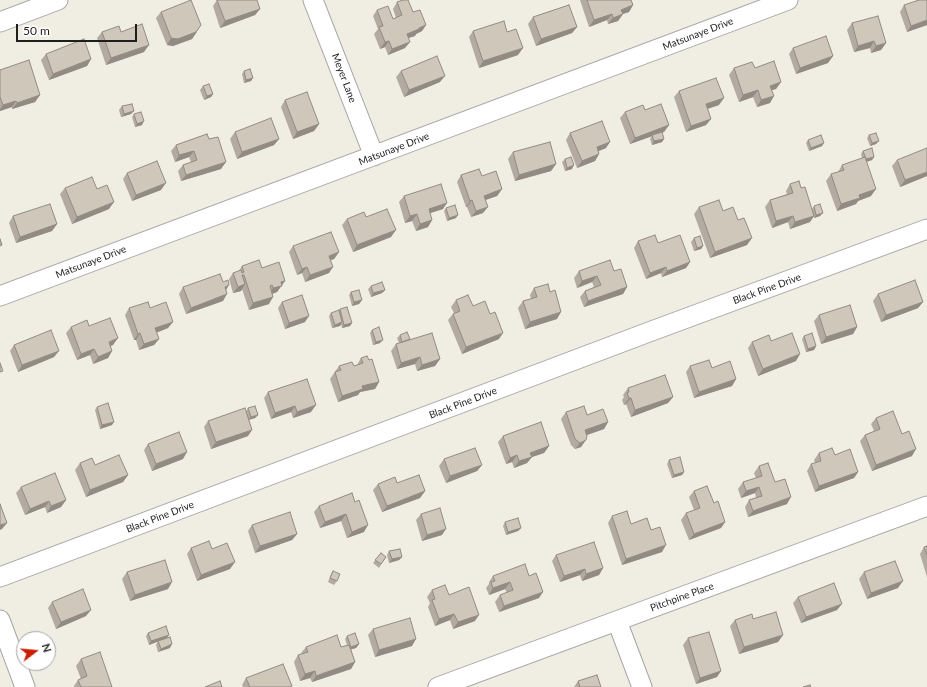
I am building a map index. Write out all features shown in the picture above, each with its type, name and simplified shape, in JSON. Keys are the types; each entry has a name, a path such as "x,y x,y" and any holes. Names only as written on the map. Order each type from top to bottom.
{"street":[{"path":"0,22 58,0"},
{"name":"Meyer Lane","path":"313,0 374,156"},
{"name":"Matsunaye Drive","path":"0,296 788,0"},
{"name":"Black Pine Drive","path":"0,577 927,229"},
{"name":"Pitchpine Place","path":"438,687 927,506"},
{"path":"0,620 25,687"},
{"path":"618,621 642,687"}],"building":[{"path":"191,0 201,25 196,32 178,39 171,38 161,12"},
{"path":"217,0 257,0 260,9 225,21"},
{"path":"408,0 413,12 420,10 426,25 407,34 410,42 392,49 389,41 385,42 379,27 383,26 377,10 388,6 393,19 402,15 397,2"},
{"path":"587,0 631,0 633,5 621,10 623,14 613,18 612,14 594,20"},
{"path":"919,0 927,0 927,20 911,26 904,5"},
{"path":"569,5 577,27 541,39 533,17"},
{"path":"878,16 886,43 876,46 874,41 858,46 852,23"},
{"path":"504,21 507,32 516,29 523,48 483,61 473,31"},
{"path":"142,24 149,45 111,58 102,32 119,26 121,32"},
{"path":"826,36 833,56 800,68 793,48"},
{"path":"84,39 91,59 53,74 46,54"},
{"path":"437,56 445,76 409,90 401,71"},
{"path":"29,60 40,95 17,103 16,101 3,105 0,97 0,70"},
{"path":"774,61 781,82 770,86 774,96 761,100 758,90 743,95 734,68 752,62 755,68"},
{"path":"250,69 253,78 246,80 244,71"},
{"path":"716,78 724,98 706,104 711,119 691,126 679,91"},
{"path":"209,84 213,94 207,96 203,86"},
{"path":"307,92 319,124 297,132 285,100"},
{"path":"132,104 134,111 124,114 122,106"},
{"path":"661,104 669,125 635,138 625,112 643,105 645,110"},
{"path":"141,112 144,121 137,124 134,114"},
{"path":"271,118 279,139 242,152 235,132"},
{"path":"602,121 610,142 597,147 599,154 582,161 570,133"},
{"path":"662,132 664,139 654,141 652,135"},
{"path":"876,133 879,141 872,143 869,135"},
{"path":"207,134 209,139 218,137 226,162 186,175 183,165 197,160 194,151 179,155 176,145"},
{"path":"821,135 824,143 811,148 808,140"},
{"path":"550,142 556,164 519,175 513,152"},
{"path":"872,148 874,157 866,159 863,151"},
{"path":"927,148 927,172 905,180 897,160"},
{"path":"571,157 574,165 567,168 565,159"},
{"path":"865,157 876,189 859,195 860,198 841,204 831,174 844,170 842,165"},
{"path":"157,161 166,183 136,195 127,173"},
{"path":"479,169 482,176 496,171 502,189 484,196 488,207 476,211 472,200 470,201 461,175"},
{"path":"92,177 97,189 107,185 114,202 77,217 65,188"},
{"path":"799,181 801,188 805,187 814,216 795,222 793,216 776,221 770,200 793,193 790,184"},
{"path":"441,184 447,203 429,209 432,220 420,224 417,214 410,216 404,196"},
{"path":"719,200 723,211 733,207 738,220 744,218 752,238 715,252 699,207"},
{"path":"50,204 57,224 20,237 13,216"},
{"path":"820,204 823,213 816,215 814,206"},
{"path":"455,205 458,215 449,218 446,208"},
{"path":"387,209 396,230 357,245 347,219 364,212 366,217"},
{"path":"331,232 339,252 329,256 333,267 310,275 307,267 302,269 293,246"},
{"path":"655,235 658,243 680,235 690,262 667,271 666,267 650,273 638,241"},
{"path":"700,236 703,246 697,248 694,238"},
{"path":"259,260 262,268 279,262 285,281 281,282 282,286 273,288 272,285 270,286 273,297 253,303 244,275 242,275 245,284 238,287 233,273 241,270 242,273 244,272 242,266"},
{"path":"610,260 614,271 621,269 627,287 588,301 585,291 601,285 597,276 582,281 579,271"},
{"path":"220,274 223,282 228,280 229,285 225,287 227,294 191,308 183,287"},
{"path":"915,280 923,302 886,315 878,294"},
{"path":"382,282 385,290 373,293 371,286"},
{"path":"548,284 550,292 555,290 561,312 530,322 523,301 537,297 534,288"},
{"path":"359,290 362,300 354,302 351,292"},
{"path":"302,295 309,316 289,323 282,302"},
{"path":"468,295 473,306 485,301 490,314 495,312 503,333 466,347 453,314 460,311 456,300"},
{"path":"148,302 150,308 166,302 173,322 155,328 159,339 144,344 140,333 138,334 129,308"},
{"path":"850,305 857,327 826,337 819,315"},
{"path":"347,307 352,323 344,325 340,309"},
{"path":"339,310 342,322 335,325 331,313"},
{"path":"110,318 118,338 109,342 112,351 98,357 94,349 81,354 71,327 87,320 89,326"},
{"path":"379,327 383,340 376,342 372,330"},
{"path":"51,330 59,351 22,365 14,345"},
{"path":"407,332 410,339 402,342 400,335"},
{"path":"432,333 440,359 422,365 420,357 401,363 396,344"},
{"path":"792,333 800,354 763,369 752,342 769,335 771,341"},
{"path":"812,333 816,346 808,349 804,336"},
{"path":"367,356 369,360 372,359 379,382 362,386 363,389 342,396 335,372 341,370 339,366 352,362 354,366 363,363 361,358"},
{"path":"709,360 712,368 730,361 736,379 699,392 690,366"},
{"path":"0,363 3,371 0,372"},
{"path":"665,375 673,397 635,410 631,398 629,398 627,393 629,392 628,388"},
{"path":"307,379 316,405 297,412 295,406 275,413 268,392"},
{"path":"108,403 114,422 102,425 97,407"},
{"path":"255,406 258,415 251,417 248,408"},
{"path":"584,406 587,415 603,409 608,422 585,430 587,436 586,440 580,443 575,439 566,412"},
{"path":"245,408 252,430 216,442 208,421"},
{"path":"893,411 902,434 909,431 916,449 876,465 865,435 880,429 876,418"},
{"path":"541,422 549,446 530,453 532,457 519,461 517,455 510,458 503,436"},
{"path":"179,432 187,452 156,464 148,444"},
{"path":"475,448 482,465 450,476 444,459"},
{"path":"832,448 835,455 850,449 858,472 819,486 811,464 821,461 819,453"},
{"path":"119,455 128,475 90,490 80,463 92,458 95,465"},
{"path":"680,457 684,472 674,475 669,460"},
{"path":"768,463 775,482 785,479 791,497 753,511 749,500 762,496 759,487 746,491 743,482 762,476 759,466"},
{"path":"55,473 66,500 51,506 49,501 30,509 21,487"},
{"path":"419,475 425,491 387,506 378,484 395,477 397,483"},
{"path":"707,486 714,503 718,501 725,522 694,534 686,513 700,508 694,491"},
{"path":"352,493 355,502 359,500 368,525 352,532 346,514 325,522 319,506"},
{"path":"0,504 7,523 0,525"},
{"path":"440,508 446,529 427,535 421,514"},
{"path":"627,511 631,524 647,518 651,530 660,527 666,545 626,559 612,516"},
{"path":"290,512 297,534 260,546 252,525"},
{"path":"518,518 521,528 508,532 505,522"},
{"path":"209,541 212,549 227,543 235,562 201,575 191,548"},
{"path":"594,542 603,568 586,574 585,569 564,576 556,555"},
{"path":"927,546 927,555 924,547"},
{"path":"400,549 402,557 392,559 389,551"},
{"path":"381,553 386,557 381,564 375,560"},
{"path":"165,560 172,582 135,595 127,572"},
{"path":"895,561 903,581 871,593 864,572"},
{"path":"525,564 529,576 536,573 543,592 504,606 500,595 513,590 510,582 493,588 491,582 495,581 493,576"},
{"path":"333,571 340,574 337,581 330,578"},
{"path":"834,583 842,604 806,617 798,597"},
{"path":"445,585 449,595 469,587 479,615 458,622 454,614 439,619 432,600 435,599 432,590"},
{"path":"83,589 91,610 61,622 52,602"},
{"path":"776,612 783,635 744,647 735,620 752,614 753,619"},
{"path":"410,618 416,639 379,650 373,629"},
{"path":"166,626 169,635 151,641 148,633"},
{"path":"709,632 721,671 700,678 688,638"},
{"path":"355,633 359,644 351,647 347,636"},
{"path":"337,635 341,647 349,645 355,662 316,676 315,671 305,674 298,655 308,652 306,647"},
{"path":"170,637 172,644 161,649 158,641"},
{"path":"100,652 112,687 81,687 78,680 87,676 81,659"},
{"path":"283,664 292,686 250,687 246,678"},
{"path":"597,675 601,687 580,687 578,681"},
{"path":"220,681 222,687 205,687"}]}
